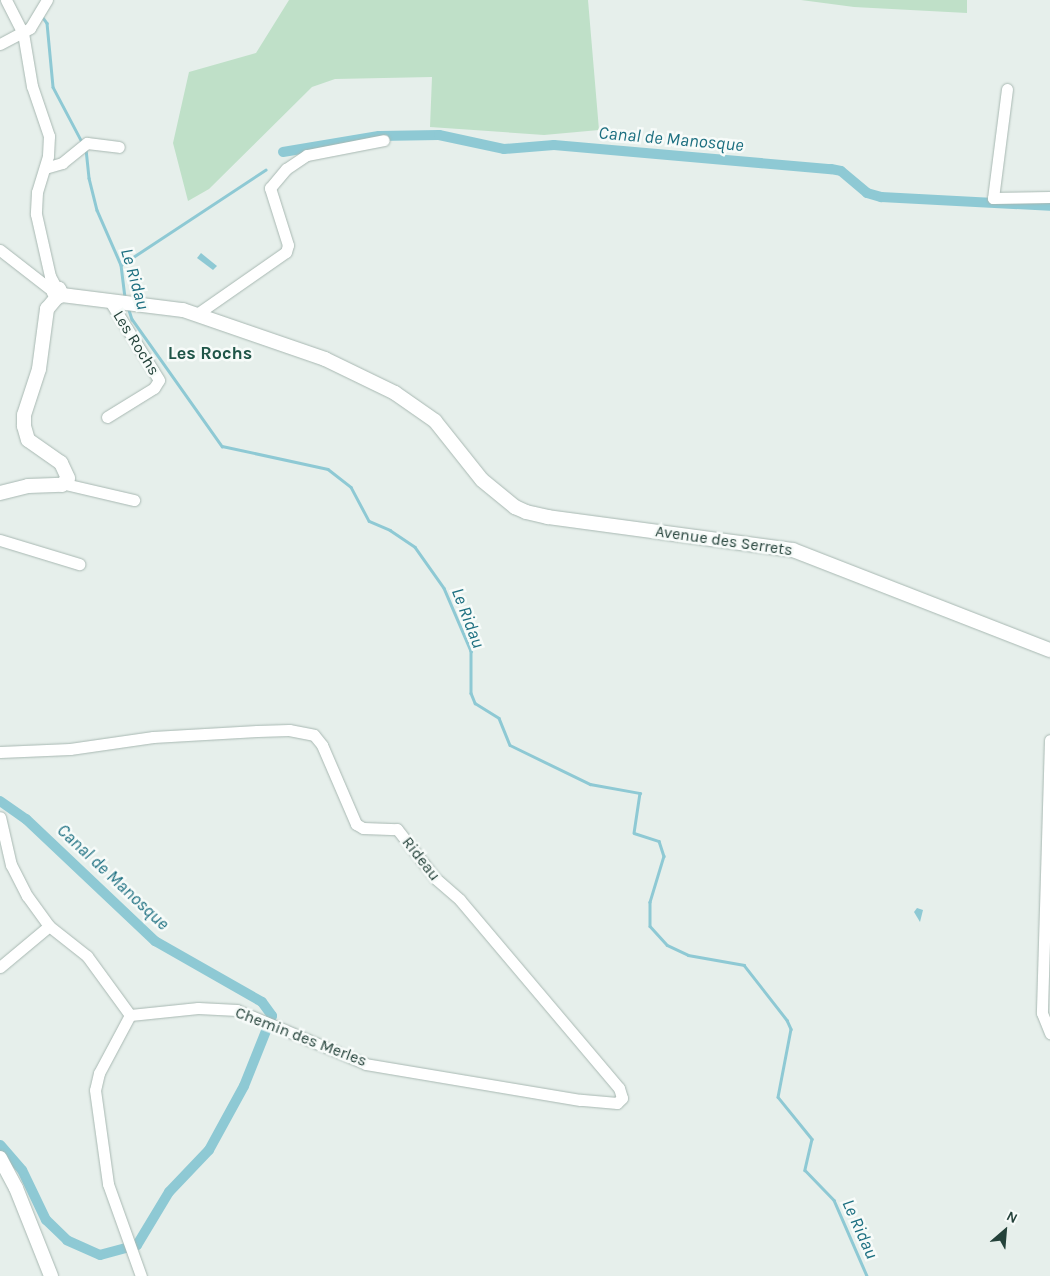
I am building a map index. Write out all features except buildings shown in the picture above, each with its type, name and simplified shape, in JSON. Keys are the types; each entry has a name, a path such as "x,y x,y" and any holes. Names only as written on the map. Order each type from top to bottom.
{"street":[{"path":"6,0 24,34 32,86 49,136 45,168 37,192 36,214 50,276 57,293"},
{"path":"0,44 24,34 40,16 47,0"},
{"path":"1007,89 993,198 1050,197"},
{"path":"197,314 286,252 288,245 270,188 286,168 307,155 384,140"},
{"path":"45,168 62,164 84,145 119,147"},
{"path":"0,250 57,293"},
{"path":"57,293 47,309 39,369 24,415 24,426 35,447 66,470 65,484"},
{"name":"Avenue des Serrets","path":"57,293 197,314 325,358 395,393 436,421 482,480 515,507 540,516 792,550 1050,650"},
{"name":"Les Rochs","path":"107,417 154,388 159,380 121,303"},
{"path":"0,493 20,487 65,484 134,500"},
{"path":"0,540 79,564"},
{"name":"Rideau","path":"0,752 70,749 153,737 257,731 289,730 314,735 322,745 356,824 366,828 397,828 435,878 460,900 622,1094 620,1102 609,1103 504,1087"},
{"path":"1050,740 1042,1013 1050,1033"},
{"path":"0,817 11,865 22,887 49,926 82,951 130,1015 99,1073 95,1090 108,1184 141,1276"},
{"path":"1,963 49,926"},
{"name":"Chemin des Merles","path":"130,1015 220,1009 241,1011 357,1061 504,1087"},
{"path":"0,1158 16,1188 51,1276"}],"green space":[{"path":"289,0 588,0 599,130 544,135 430,127 432,77 335,79 312,87 209,189 188,201 173,143 189,72 256,53"},
{"path":"801,0 967,0 967,13 854,7"}],"water":[{"path":"201,253 217,266 213,270 197,258"},
{"path":"917,908 923,910 920,922 914,912"}],"waterway":[{"name":"Le Ridau","path":"41,15 47,23 53,87 82,142"},
{"name":"Canal de Manosque","path":"283,152 379,136 439,135 504,149 554,145 831,169 841,171 867,193 881,197 1050,206"},
{"name":"Le Ridau","path":"86,149 89,178 97,210 121,265 125,297"},
{"path":"121,265 265,170"},
{"name":"Le Ridau","path":"128,307 132,319 222,446 328,469 351,487 369,521 390,530 415,547 444,588 471,651 471,693 475,703 499,718 510,745 590,784 640,793 634,833 659,841 664,856 650,902 650,926 667,945 688,955 744,965 787,1020 791,1029 778,1097 812,1139 805,1170 834,1200 867,1276"},
{"name":"Canal de Manosque","path":"0,801 26,819 155,941 262,1002 272,1016 244,1086 209,1150 169,1192 137,1245 100,1255 67,1240 46,1220 22,1170 0,1145"}],"district":[{"name":"Les Rochs","path":"210,353"}]}
